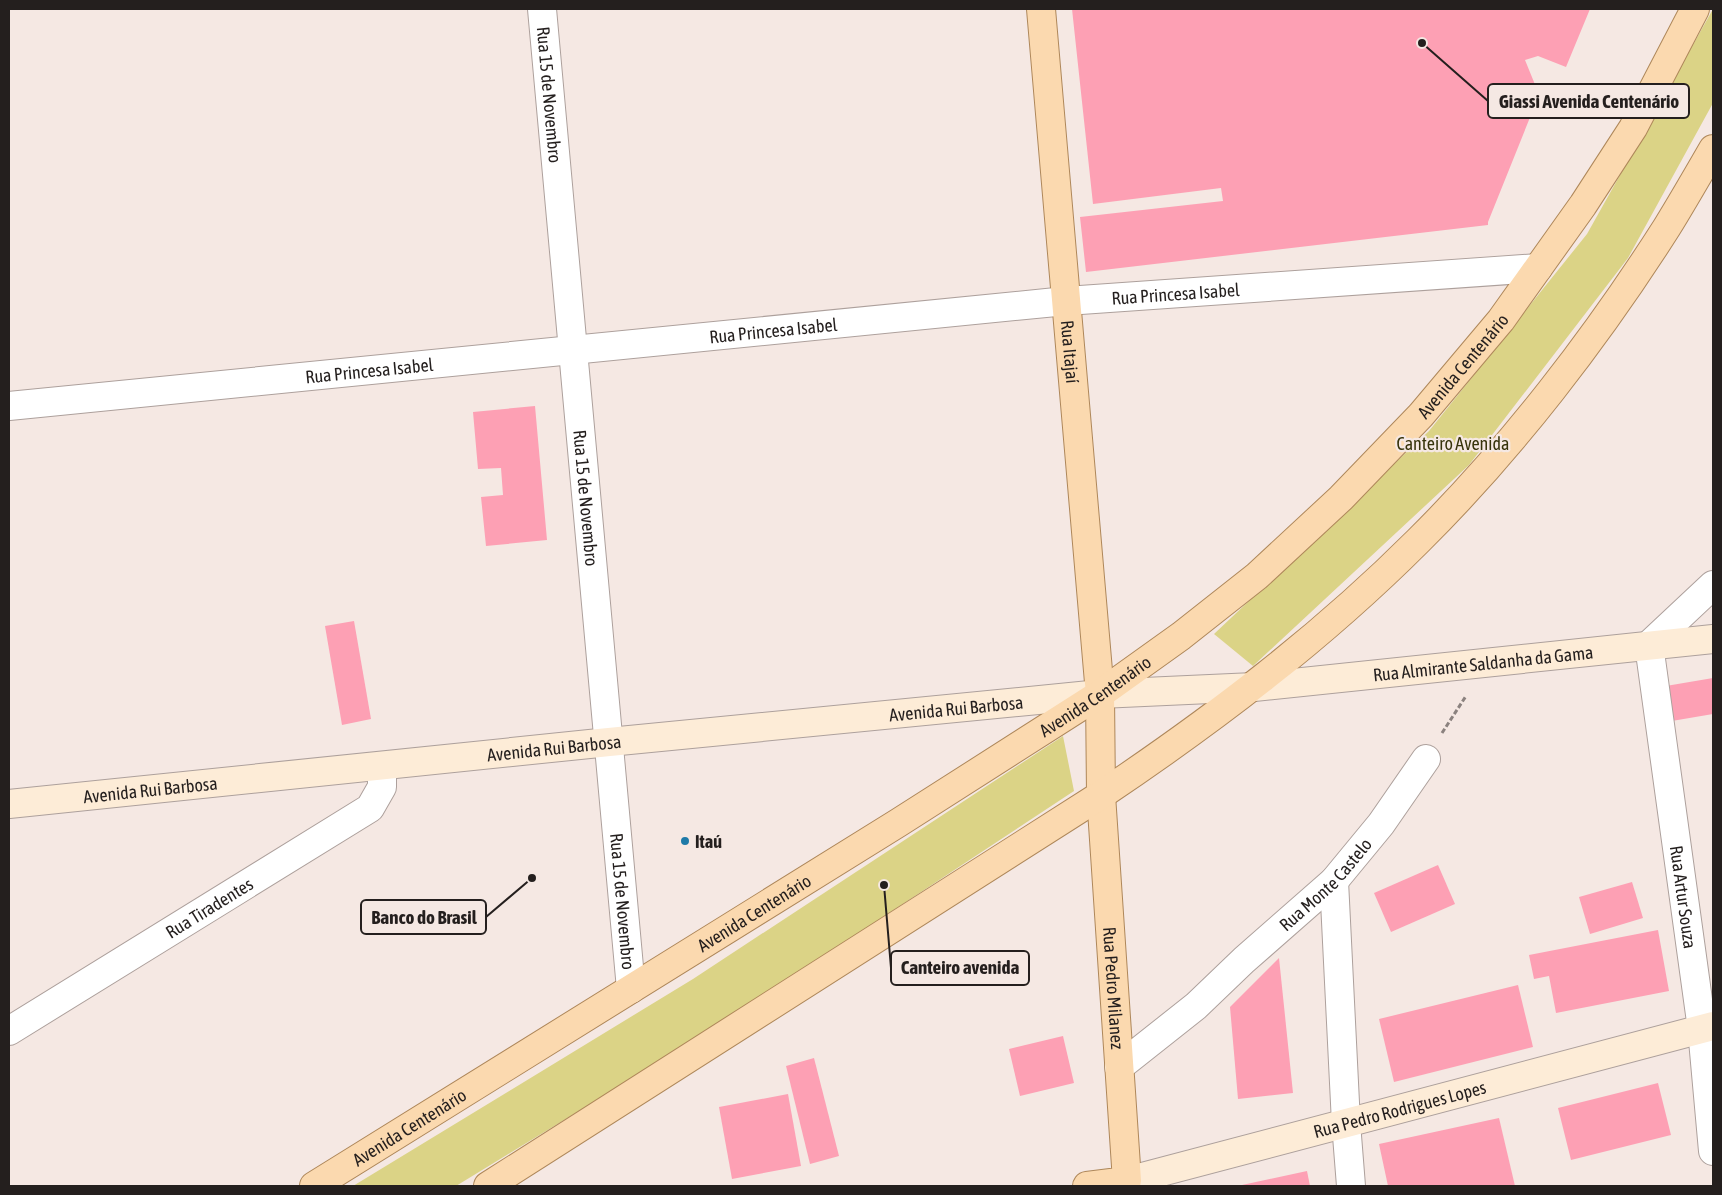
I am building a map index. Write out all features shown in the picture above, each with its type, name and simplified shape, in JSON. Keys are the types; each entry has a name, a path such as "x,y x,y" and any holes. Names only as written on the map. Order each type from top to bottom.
{"main road":[{"name":"Rua Itajaí","path":"1041,9 1100,694 1101,795"},
{"name":"Avenida Centenário","path":"314,1186 1100,694 1181,636 1257,576 1341,498 1421,415 1502,320 1583,205 1633,128 1695,9"},
{"path":"488,1186 1175,746 1254,687 1312,639 1419,541 1480,476 1548,394 1607,316 1667,227 1713,149"},
{"name":"Rua Almirante Saldanha da Gama","path":"1100,694 1254,687 1713,639"},
{"name":"Avenida Rui Barbosa","path":"9,804 1100,694"},
{"name":"Rua Pedro Milanez","path":"1101,795 1127,1181"},
{"name":"Rua Pedro Rodrigues Lopes","path":"1087,1186 1127,1181 1708,1027"}],"street":[{"name":"Rua 15 de Novembro","path":"542,9 631,989"},
{"name":"Rua Princesa Isabel","path":"9,406 1066,300 1538,268"},
{"path":"1649,645 1713,584"},
{"name":"Rua Artur Souza","path":"1649,645 1708,1027 1713,1151"},
{"name":"Rua Monte Castelo","path":"1120,1067 1196,1006 1244,960 1334,881 1381,824 1426,759"},
{"name":"Rua Tiradentes","path":"9,1031 370,808 382,786 382,766"},
{"path":"1334,881 1351,1186"}],"path":[{"path":"1426,759 1488,662"}],"green space":[{"name":"Canteiro Avenida","path":"1713,9 1713,103 1628,258 1469,465 1253,666 1214,634 1429,431 1587,234"},
{"path":"1063,736 1074,791 718,1026 456,1186 353,1186 693,979"}],"building":[{"path":"1072,9 1590,9 1566,67 1538,56 1525,60 1536,87 1537,100 1488,225 1086,272 1080,217 1223,201 1221,188 1093,204"},
{"path":"535,406 547,540 486,546 481,497 503,495 501,468 478,469 473,412"},
{"path":"354,621 371,719 342,725 325,626"},
{"path":"1713,678 1713,714 1666,722 1660,687"},
{"path":"1438,865 1455,904 1391,932 1374,893"},
{"path":"1632,882 1643,918 1590,934 1579,897"},
{"path":"1658,930 1669,991 1556,1013 1549,976 1534,979 1529,955"},
{"path":"1279,958 1293,1093 1238,1099 1230,1007"},
{"path":"1518,985 1533,1047 1394,1082 1379,1019"},
{"path":"1063,1036 1074,1083 1020,1096 1009,1049"},
{"path":"814,1058 839,1156 810,1164 786,1066"},
{"path":"1658,1083 1671,1135 1571,1160 1558,1108"},
{"path":"788,1094 801,1166 732,1179 719,1107"},
{"path":"1499,1118 1515,1186 1388,1186 1379,1144"},
{"path":"1307,1171 1310,1186 1242,1186 1242,1185"}],"place":[{"name":"Giassi Avenida Centenário","path":"1422,43"},
{"name":"Itaú","path":"685,841"},
{"name":"Banco do Brasil","path":"532,878"},
{"name":"Canteiro avenida","path":"884,885"}]}
